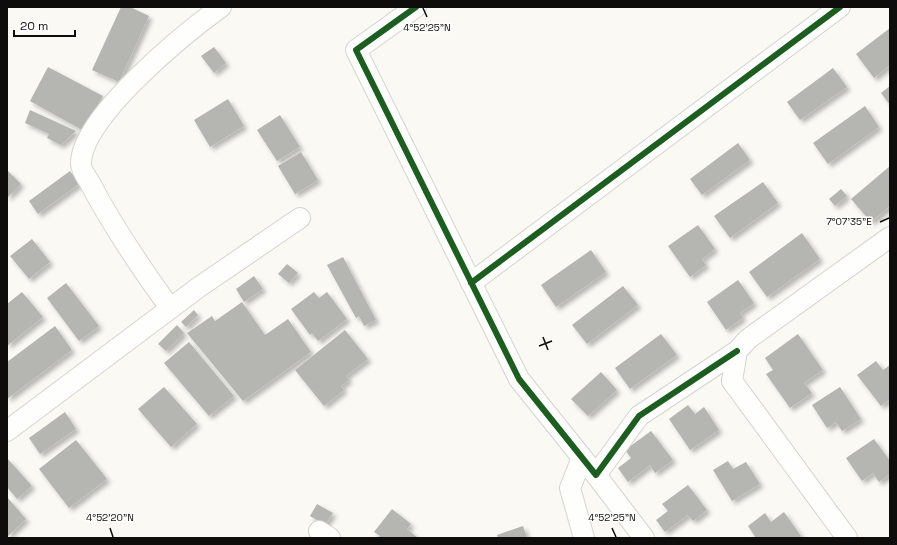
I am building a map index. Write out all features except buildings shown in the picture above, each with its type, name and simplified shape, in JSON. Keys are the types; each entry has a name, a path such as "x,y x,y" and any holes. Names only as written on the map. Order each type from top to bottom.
{"street":[{"path":"170,308 97,197 81,166 84,146 125,90 194,27 221,7"},
{"path":"416,7 356,50 519,380 644,538"},
{"path":"471,283 840,7"},
{"path":"7,431 170,308 300,218"},
{"path":"596,476 639,416 737,351 748,339 890,237"},
{"path":"737,351 732,381 847,538"},
{"path":"582,458 570,488 584,538"}],"cycle path":[{"path":"416,7 356,50 519,379 596,475 639,416 737,351"},
{"path":"471,283 840,7"}]}
